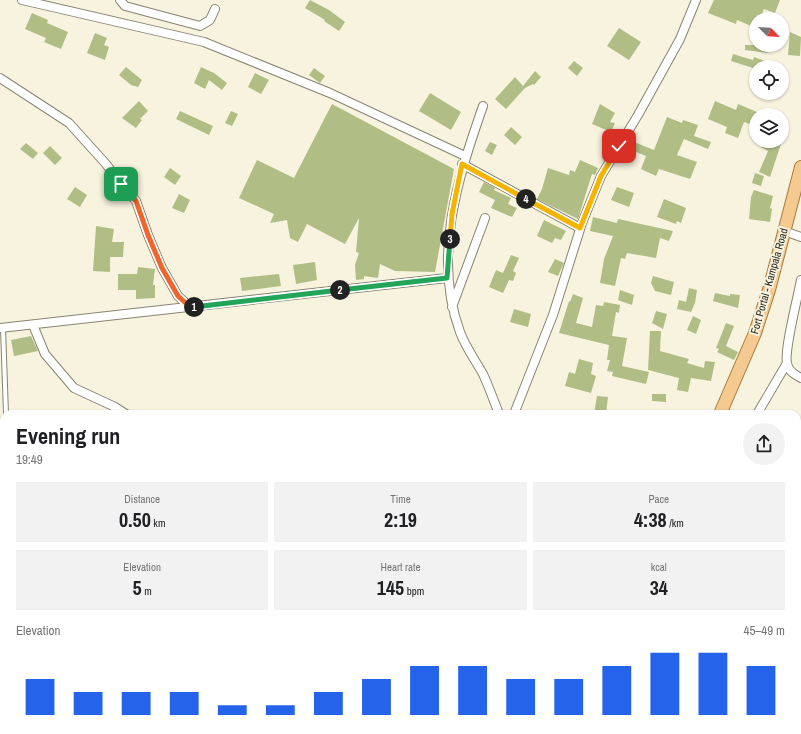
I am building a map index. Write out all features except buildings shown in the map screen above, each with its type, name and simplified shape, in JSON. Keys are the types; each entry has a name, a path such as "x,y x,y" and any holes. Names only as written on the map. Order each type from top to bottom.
{"main road":[{"name":"Fort Portal - Kampala Road","path":"722,410 755,333 769,290 784,231 797,192 801,167"}],"street":[{"path":"22,0 204,42 330,93 465,156"},
{"path":"120,0 124,6 200,26 210,20 215,9"},
{"path":"516,410 553,315 580,228 601,176 638,115 680,39 696,0"},
{"path":"0,78 70,123 106,164 136,201 162,268 178,296 190,307"},
{"path":"483,106 462,164 452,214 447,278 452,307 460,333 484,376 497,410"},
{"path":"462,164 580,228"},
{"path":"452,307 485,218"},
{"path":"784,231 801,238"},
{"path":"2,328 447,278"},
{"path":"759,410 787,363 788,347 801,280"},
{"path":"33,325 45,354 74,388 120,410"},
{"path":"787,363 792,373 801,378"}],"lane":[{"path":"2,328 6,410"}],"route":[{"path":"121,184 136,201 140,216 162,268 178,296 190,307 447,278 452,214 462,164 580,228 601,176 619,146"}]}
